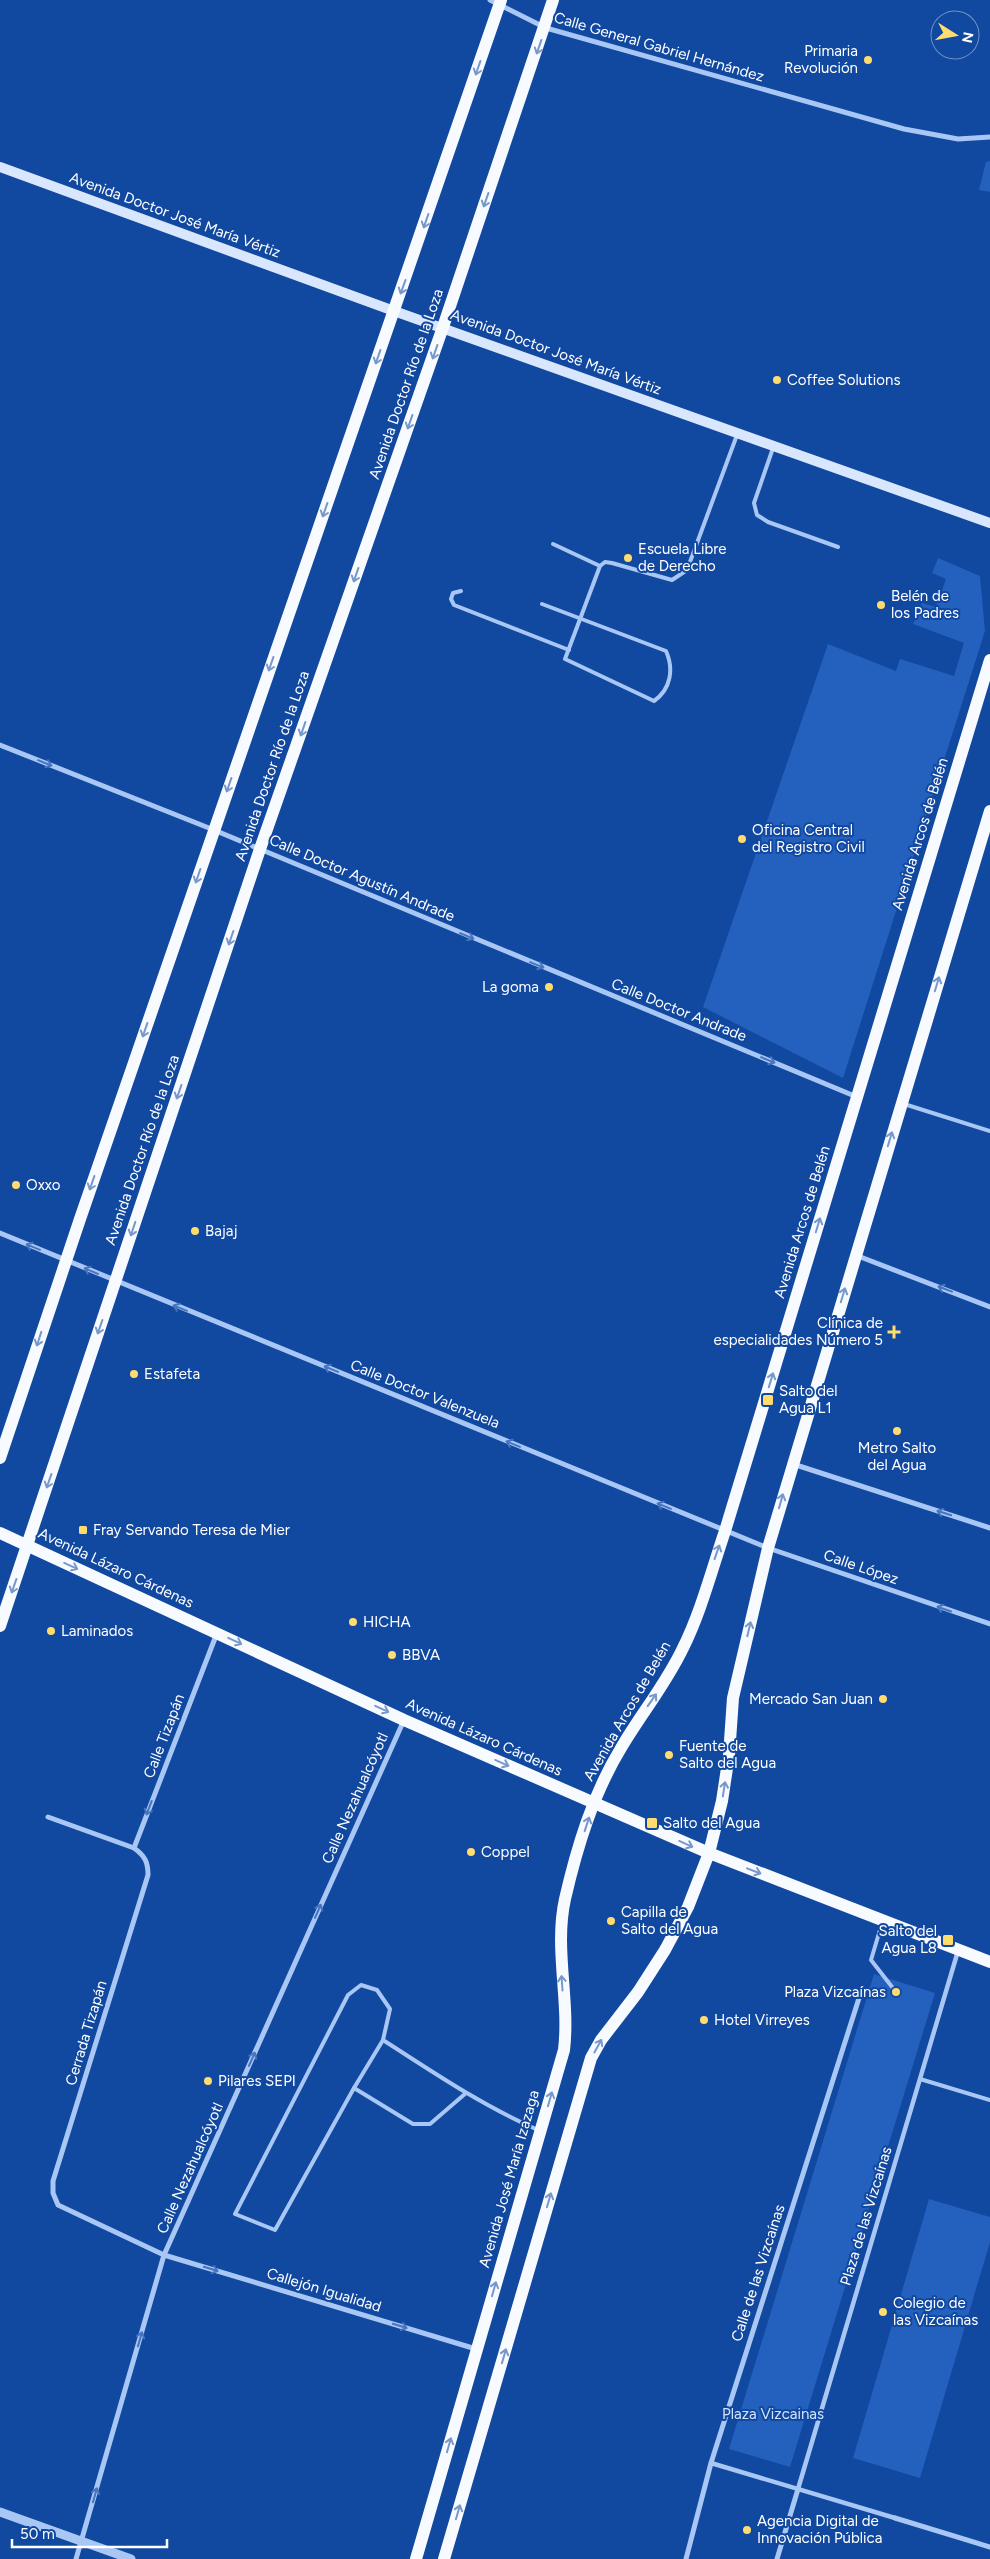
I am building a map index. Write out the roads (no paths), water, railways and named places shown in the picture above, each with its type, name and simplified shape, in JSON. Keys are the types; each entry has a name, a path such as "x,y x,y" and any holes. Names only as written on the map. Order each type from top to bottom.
{"main road":[{"name":"Avenida Doctor Río de la Loza","path":"0,1626 260,850 443,327 546,28 553,0"},
{"path":"0,1458 66,1260 394,311 497,2"},
{"name":"Avenida Doctor José María Vértiz","path":"0,166 394,311 990,523"},
{"name":"Avenida Arcos de Belén","path":"594,1803 621,1748 669,1676 684,1646 725,1531 990,660"},
{"path":"444,2559 591,2058 601,2040 638,1992 665,1950 688,1907 709,1853 722,1801 737,1680 768,1548 854,1255 990,811"},
{"name":"Avenida Lázaro Cárdenas","path":"0,1533 404,1720 709,1853 990,1962"},
{"name":"Avenida José María Izazaga","path":"416,2559 564,2050 566,2032 560,1950 564,1902 594,1803"}],"street":[{"name":"Calle General Gabriel Hernández","path":"497,2 546,28 904,129 958,138 990,137"},
{"name":"Calle Doctor Agustín Andrade","path":"0,745 214,830 492,946"},
{"name":"Calle Doctor Andrade","path":"492,946 857,1097"},
{"name":"Calle Doctor Valenzuela","path":"0,1233 725,1531"},
{"path":"854,1255 990,1307"},
{"path":"792,1463 990,1528"},
{"name":"Calle López","path":"725,1531 768,1548 990,1624"},
{"name":"Calle Tizapán","path":"134,1848 217,1632"},
{"name":"Calle Nezahualcóyotl","path":"76,2559 164,2255 404,1720"},
{"path":"48,1817 134,1848"},
{"name":"Cerrada Tizapán","path":"134,1848 143,1854 148,1864 148,1875 53,2181 53,2193 58,2205 69,2212 164,2255"},
{"name":"Plaza de las Vizcaínas","path":"798,2489 959,1950"},
{"name":"Calle de las Vizcaínas","path":"686,2559 711,2463 860,1995"},
{"name":"Callejón Igualidad","path":"164,2255 477,2349"},
{"path":"711,2463 990,2547"},
{"path":"777,2559 798,2489"},
{"path":"0,2512 132,2559"}],"lane":[{"path":"542,604 581,618 666,650 672,664 664,693 654,700 565,659 569,650 581,618 600,566 605,562 672,580 687,570 738,433"},
{"path":"774,446 754,503 756,514 768,522 838,548"},
{"path":"552,544 600,566"},
{"path":"462,591 454,593 451,599 454,605 569,650"},
{"path":"901,1103 990,1131"},
{"path":"883,1921 871,1960 896,1992"},
{"path":"362,1985 377,1990 390,2009 383,2040 354,2088 275,2230 235,2214 348,1995 362,1985"},
{"path":"383,2040 466,2093 509,2117 540,2131"},
{"path":"920,2079 990,2100"},
{"path":"354,2088 413,2124 430,2124 466,2093"}],"place":[{"name":"Primaria Revolución","path":"868,60"},
{"name":"Coffee Solutions","path":"777,380"},
{"name":"Escuela Libre de Derecho","path":"628,558"},
{"name":"Belén de los Padres","path":"881,605"},
{"name":"Oficina Central del Registro Civil","path":"742,839"},
{"name":"La goma","path":"549,987"},
{"name":"Oxxo","path":"16,1185"},
{"name":"Bajaj","path":"195,1231"},
{"name":"Clínica de especialidades Número 5","path":"894,1332"},
{"name":"Estafeta","path":"134,1374"},
{"name":"Salto del Agua L1","path":"768,1400"},
{"name":"Metro Salto del Agua","path":"897,1431"},
{"name":"Fray Servando Teresa de Mier","path":"83,1530"},
{"name":"HICHA","path":"353,1622"},
{"name":"Laminados","path":"51,1631"},
{"name":"BBVA","path":"392,1655"},
{"name":"Mercado San Juan","path":"883,1699"},
{"name":"Fuente de Salto del Agua","path":"669,1755"},
{"name":"Salto del Agua","path":"652,1823"},
{"name":"Coppel","path":"471,1852"},
{"name":"Capilla de Salto del Agua","path":"611,1921"},
{"name":"Salto del Agua L8","path":"948,1940"},
{"name":"Plaza Vizcaínas","path":"896,1992"},
{"name":"Hotel Virreyes","path":"704,2020"},
{"name":"Pilares SEPI","path":"208,2081"},
{"name":"Colegio de las Vizcaínas","path":"883,2312"},
{"name":"Agencia Digital de Innovación Pública","path":"747,2530"}],"park label":[{"name":"Plaza Vizcainas","path":"773,2414"}]}
